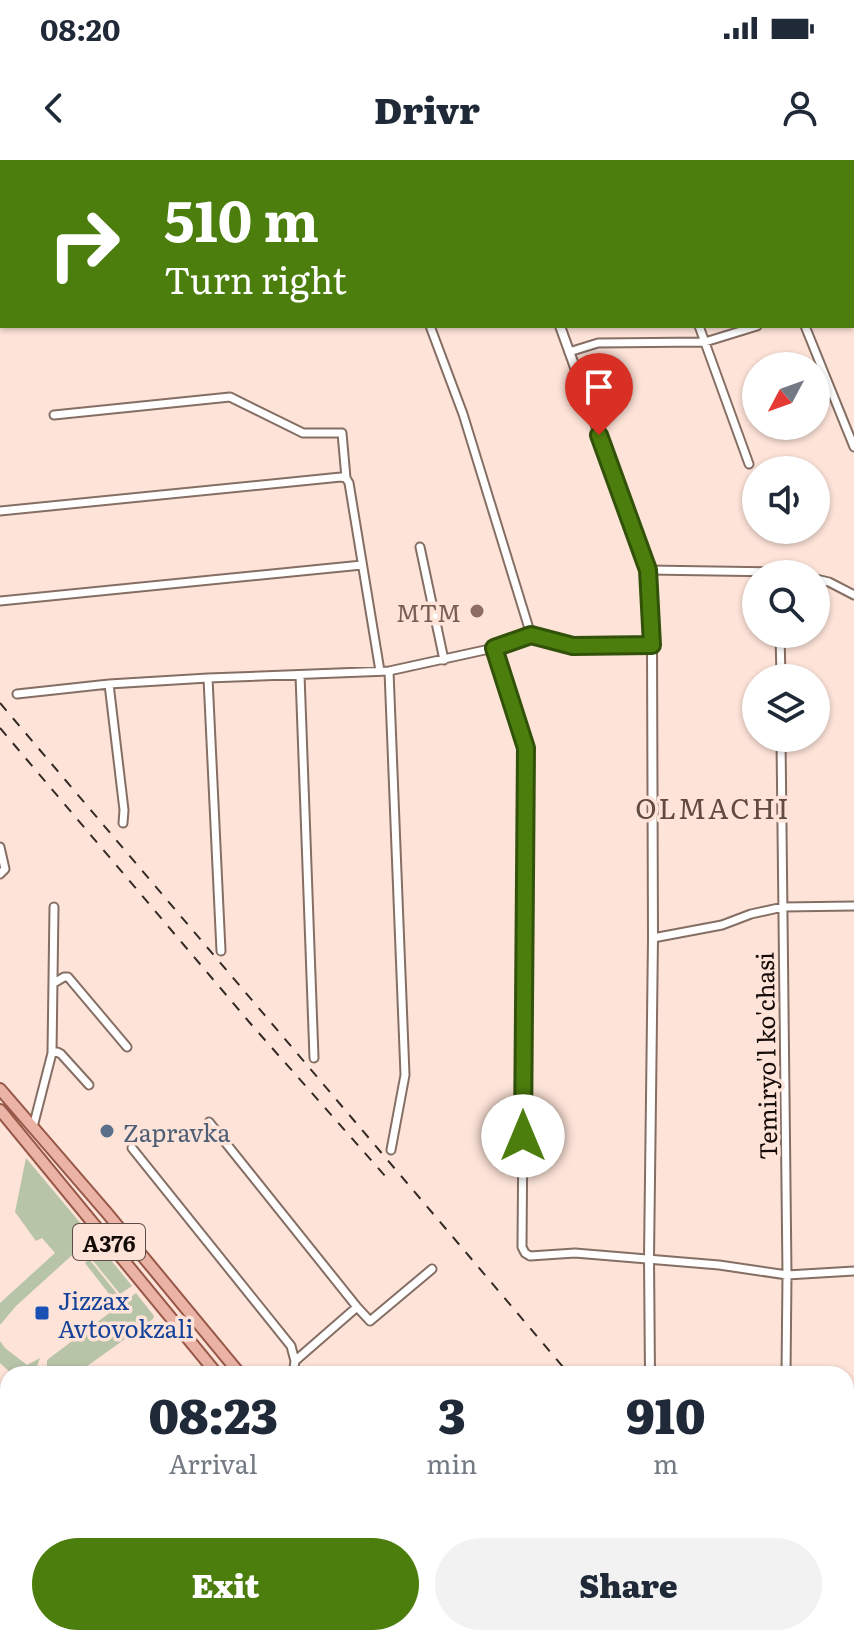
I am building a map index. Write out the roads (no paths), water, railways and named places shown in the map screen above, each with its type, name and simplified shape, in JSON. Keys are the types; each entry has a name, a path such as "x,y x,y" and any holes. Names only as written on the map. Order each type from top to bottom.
{"main road":[{"path":"0,1089 233,1366"},
{"name":"A376","path":"0,1110 210,1366"}],"street":[{"path":"431,328 463,414 531,635"},
{"path":"561,328 648,570 652,645 653,938 650,1366"},
{"path":"700,328 746,456"},
{"path":"569,352 598,343 705,342 750,328"},
{"path":"806,328 854,447"},
{"path":"54,415 230,397 303,433 342,433 346,478 385,671 405,1075 391,1150"},
{"path":"0,511 346,478"},
{"path":"420,547 444,660"},
{"path":"0,601 362,565"},
{"path":"648,570 742,572"},
{"path":"830,583 854,595"},
{"path":"17,694 109,684 385,671 494,648 531,635 573,646 652,645"},
{"path":"494,648 526,748 522,1247 525,1253 530,1256 575,1253 649,1258 787,1275 854,1271"},
{"path":"300,675 314,1058"},
{"path":"208,678 221,951"},
{"path":"109,684 123,823"},
{"name":"Temiryo'l ko'chasi","path":"781,752 786,1366"},
{"path":"0,847 5,869 0,874"},
{"path":"653,938 722,925 783,907 854,906"},
{"path":"33,1127 52,1053 54,907"},
{"path":"54,983 68,977 127,1047"},
{"path":"52,1053 61,1054 89,1085"},
{"path":"209,1122 370,1321 432,1269"},
{"path":"132,1148 291,1346 294,1366"},
{"path":"295,1361 357,1307"}],"railway":[{"path":"0,703 562,1366"},
{"path":"0,728 250,1023 386,1177"}],"place":[{"name":"MTM","path":"477,611"},
{"name":"Zapravka","path":"107,1131"},
{"name":"Jizzax Avtovokzali","path":"42,1313"}],"district":[{"name":"OLMACHI","path":"713,807"}]}
